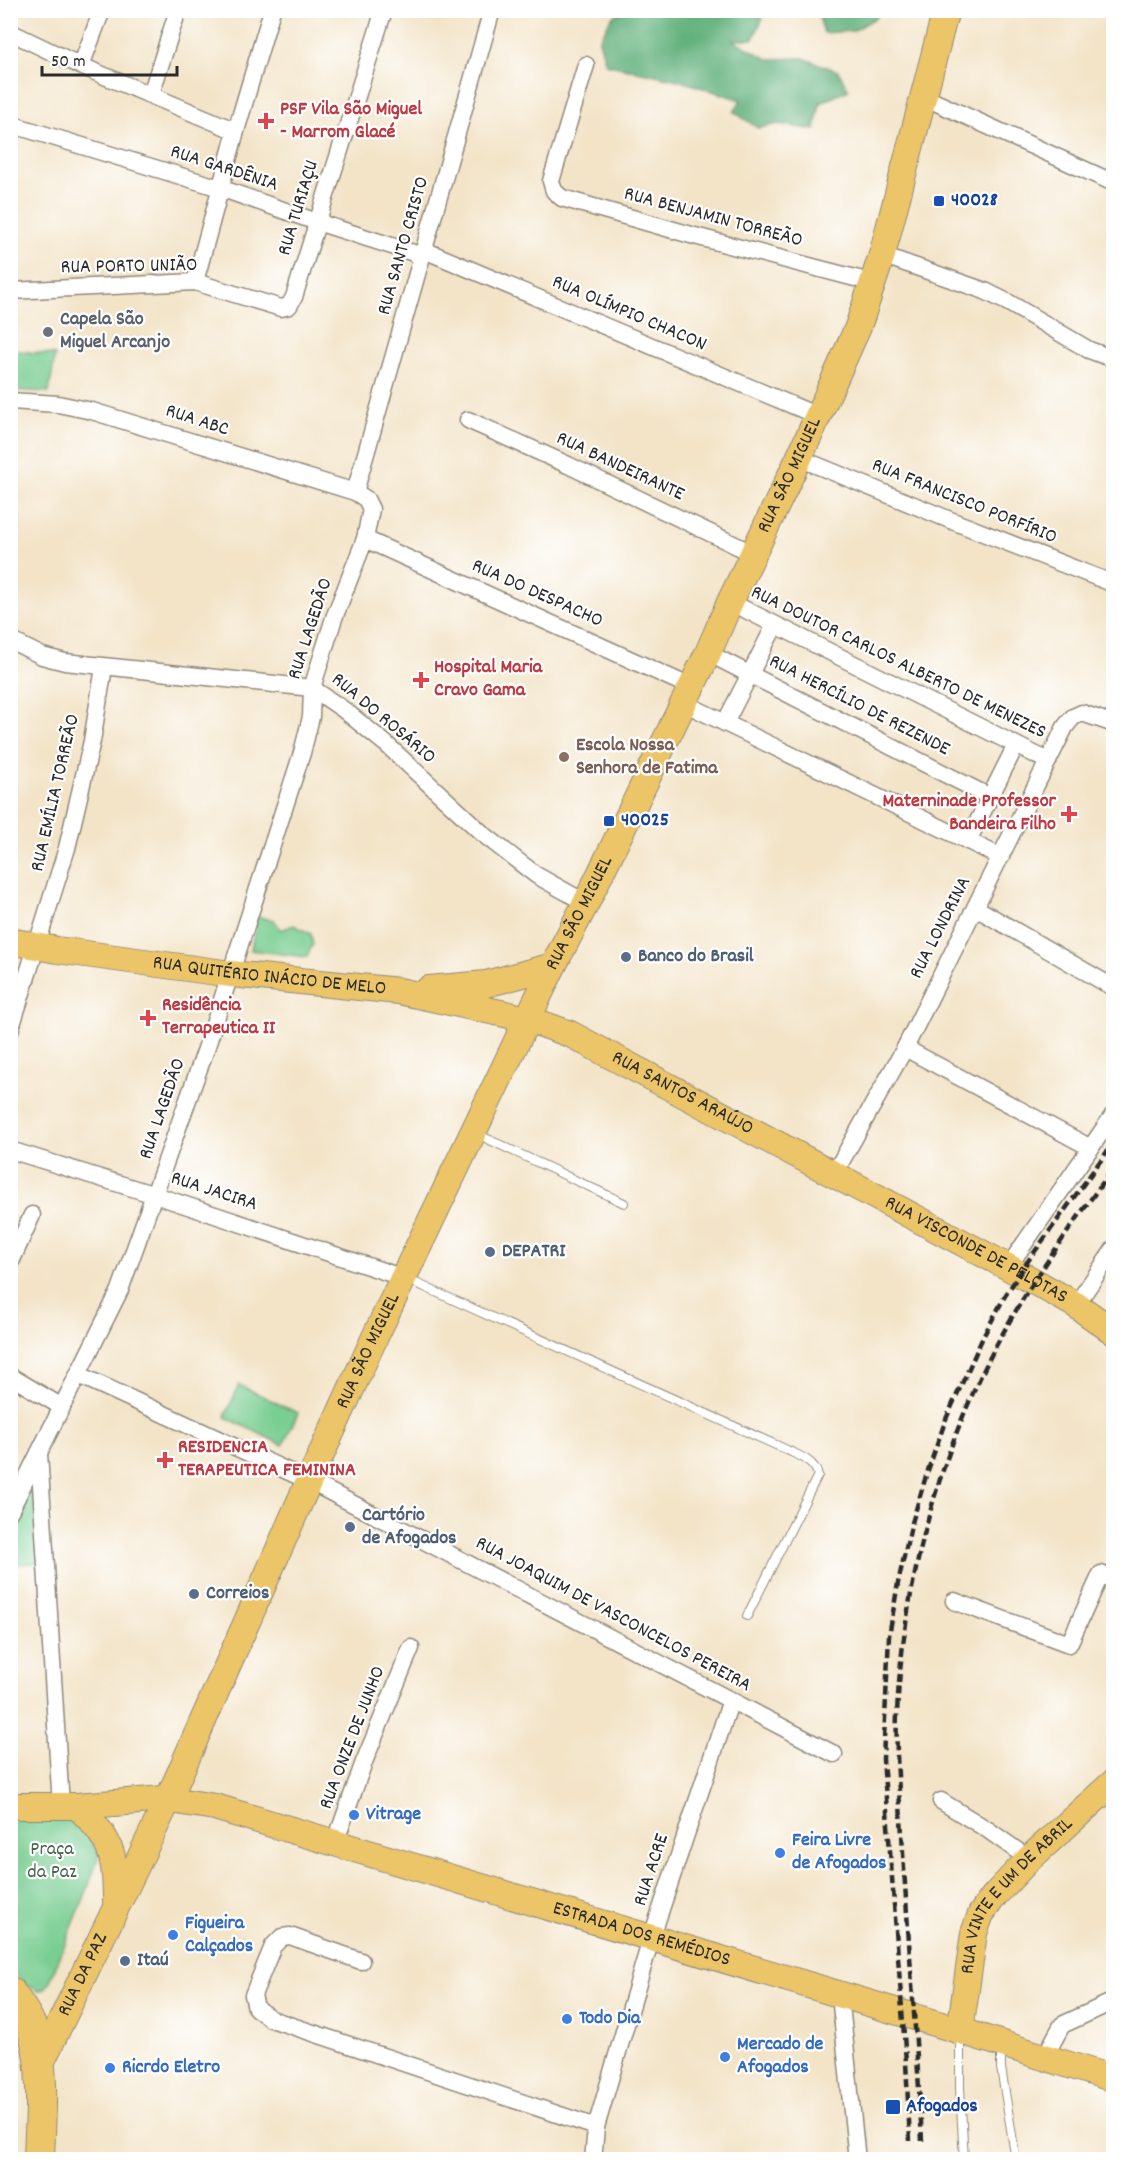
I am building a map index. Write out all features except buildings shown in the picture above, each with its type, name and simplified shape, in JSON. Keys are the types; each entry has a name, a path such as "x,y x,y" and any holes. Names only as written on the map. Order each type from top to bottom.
{"highway":[{"path":"10,1992 22,2008 35,2036 40,2065"},
{"name":"RUA DA PAZ","path":"39,2160 40,2065"}],"main road":[{"name":"RUA SÃO MIGUEL","path":"168,1800 309,1480 553,966 708,653 729,602 800,458 858,327 882,255 946,10"},
{"name":"RUA QUITÉRIO INÁCIO DE MELO","path":"10,941 231,974 399,991 528,1019"},
{"path":"399,991 486,984 553,966"},
{"name":"RUA SANTOS ARAÚJO","path":"528,1019 570,1034 834,1174"},
{"name":"RUA VISCONDE DE PELOTAS","path":"834,1174 1076,1305 1113,1332"},
{"name":"RUA VINTE E UM DE ABRIL","path":"960,2031 974,1933 981,1914 994,1896 1029,1858 1113,1782"},
{"path":"10,1806 69,1806 168,1800"},
{"name":"ESTRADA DOS REMÉDIOS","path":"168,1800 215,1807 1113,2079"},
{"name":"RUA DA PAZ","path":"40,2065 168,1800"},
{"path":"69,1806 103,1834 110,1847 116,1870 116,1904"}],"street":[{"path":"81,66 102,10"},
{"path":"152,94 178,10"},
{"path":"195,282 272,10"},
{"name":"RUA TURIAÇU","path":"281,308 289,306 294,297 384,10"},
{"name":"RUA SANTO CRISTO","path":"361,496 423,254 492,10"},
{"path":"10,32 81,66 236,131"},
{"name":"RUA BENJAMIN TORREÃO","path":"586,65 551,181 554,190 562,198 874,283"},
{"path":"924,98 1113,183"},
{"name":"RUA GARDÊNIA","path":"10,124 220,188 316,222 423,254"},
{"name":"RUA OLÍMPIO CHACON","path":"423,254 818,416"},
{"path":"882,255 985,291 1010,303 1089,351 1113,359"},
{"name":"RUA PORTO UNIÃO","path":"10,291 195,282 281,308"},
{"name":"RUA ABC","path":"10,401 58,404 92,411 361,496"},
{"name":"RUA BANDEIRANTE","path":"468,420 754,554"},
{"name":"RUA FRANCISCO PORFÍRIO","path":"800,458 1113,584"},
{"name":"RUA LAGEDÃO","path":"10,1511 120,1290 155,1195 231,974 302,753 311,717 312,688 334,618 365,540 371,509 361,496"},
{"name":"RUA DO DESPACHO","path":"365,540 688,695 725,723 1000,857"},
{"name":"RUA DOUTOR CARLOS ALBERTO DE MENEZES","path":"729,602 1048,761"},
{"path":"725,723 775,625"},
{"name":"RUA DO ROSÁRIO","path":"10,640 42,656 65,662 312,688 386,744 483,834 536,875 586,903"},
{"name":"RUA HERCÍLIO DE REZENDE","path":"708,653 990,797"},
{"name":"RUA EMÍLIA TORREÃO","path":"10,1031 67,848 90,752 104,667"},
{"name":"RUA LONDRINA","path":"834,1174 905,1048 1065,728 1073,717 1082,713 1113,724"},
{"path":"968,841 1016,745"},
{"path":"976,908 1113,988"},
{"path":"905,1048 1091,1148"},
{"path":"1008,1267 1113,1114"},
{"name":"RUA JACIRA","path":"10,1150 155,1195 404,1278"},
{"path":"10,1264 32,1215"},
{"path":"1076,1305 1113,1250"},
{"name":"RUA JOAQUIM DE VASCONCELOS PEREIRA","path":"79,1375 309,1480 834,1754"},
{"path":"10,1376 62,1407"},
{"path":"39,1451 69,1806"},
{"path":"954,1601 978,1612 1069,1644 1101,1574 1113,1580"},
{"name":"RUA ONZE DE JUNHO","path":"335,1843 364,1762 411,1648"},
{"name":"RUA ACRE","path":"593,2160 596,2127 651,1939 731,1700"},
{"path":"941,1801 1029,1858"},
{"path":"361,1961 290,1936 282,1937 273,1946 253,1995 255,2008 271,2019 596,2127"},
{"path":"840,1995 857,2160"},
{"path":"1044,2058 1062,2025 1113,2001"}],"lane":[{"path":"474,1132 624,1203"},
{"path":"404,1278 755,1435 812,1463 818,1475 747,1616"},
{"path":"960,2031 964,2160"},
{"path":"1000,2044 1001,2068 1016,2160"}],"green space":[{"path":"733,10 763,18 753,39 733,40 768,59 803,58 838,71 849,90 820,103 815,130 779,124 758,128 734,112 741,100 678,80 606,64 599,40 612,17 623,11"},
{"path":"822,11 872,11 877,17 853,31 824,33 819,17"},
{"path":"10,350 55,355 49,392 11,390"},
{"path":"257,917 274,920 281,930 294,925 311,934 313,944 306,957 251,950"},
{"path":"239,1385 298,1413 283,1445 225,1417"},
{"path":"33,1483 35,1485 39,1563 11,1564 11,1521 27,1486"},
{"name":"Praça da Paz","path":"63,1818 81,1826 92,1841 98,1858 50,1981 45,1989 38,1991 23,1983 11,1969 11,1820"}],"railway":[{"path":"910,2141 883,1759 889,1636 898,1583 911,1526 926,1476 946,1419 983,1337 1005,1296 1028,1261 1114,1142"},
{"path":"922,2141 897,1749 900,1672 912,1586 933,1501 962,1419 979,1380 1024,1297 1114,1167"}],"place":[{"name":"PSF Vila São Miguel - Marrom Glacé","path":"266,121"},
{"name":"40028","path":"939,201"},
{"name":"Capela São Miguel Arcanjo","path":"48,332"},
{"name":"Hospital Maria Cravo Gama","path":"421,680"},
{"name":"Escola Nossa Senhora de Fatima","path":"564,757"},
{"name":"Materninade Professor Bandeira Filho","path":"1069,814"},
{"name":"40025","path":"609,821"},
{"name":"Banco do Brasil","path":"626,957"},
{"name":"Residência Terrapeutica II","path":"148,1018"},
{"name":"DEPATRI","path":"490,1252"},
{"name":"RESIDENCIA TERAPEUTICA FEMININA","path":"165,1460"},
{"name":"Cartório de Afogados","path":"350,1527"},
{"name":"Correios","path":"194,1594"},
{"name":"Vitrage","path":"354,1815"},
{"name":"Feira Livre de Afogados","path":"780,1853"},
{"name":"Figueira Calçados","path":"173,1935"},
{"name":"Itaú","path":"125,1961"},
{"name":"Todo Dia","path":"567,2019"},
{"name":"Mercado de Afogados","path":"725,2057"},
{"name":"Ricrdo Eletro","path":"110,2068"},
{"name":"Afogados","path":"893,2107"}]}
